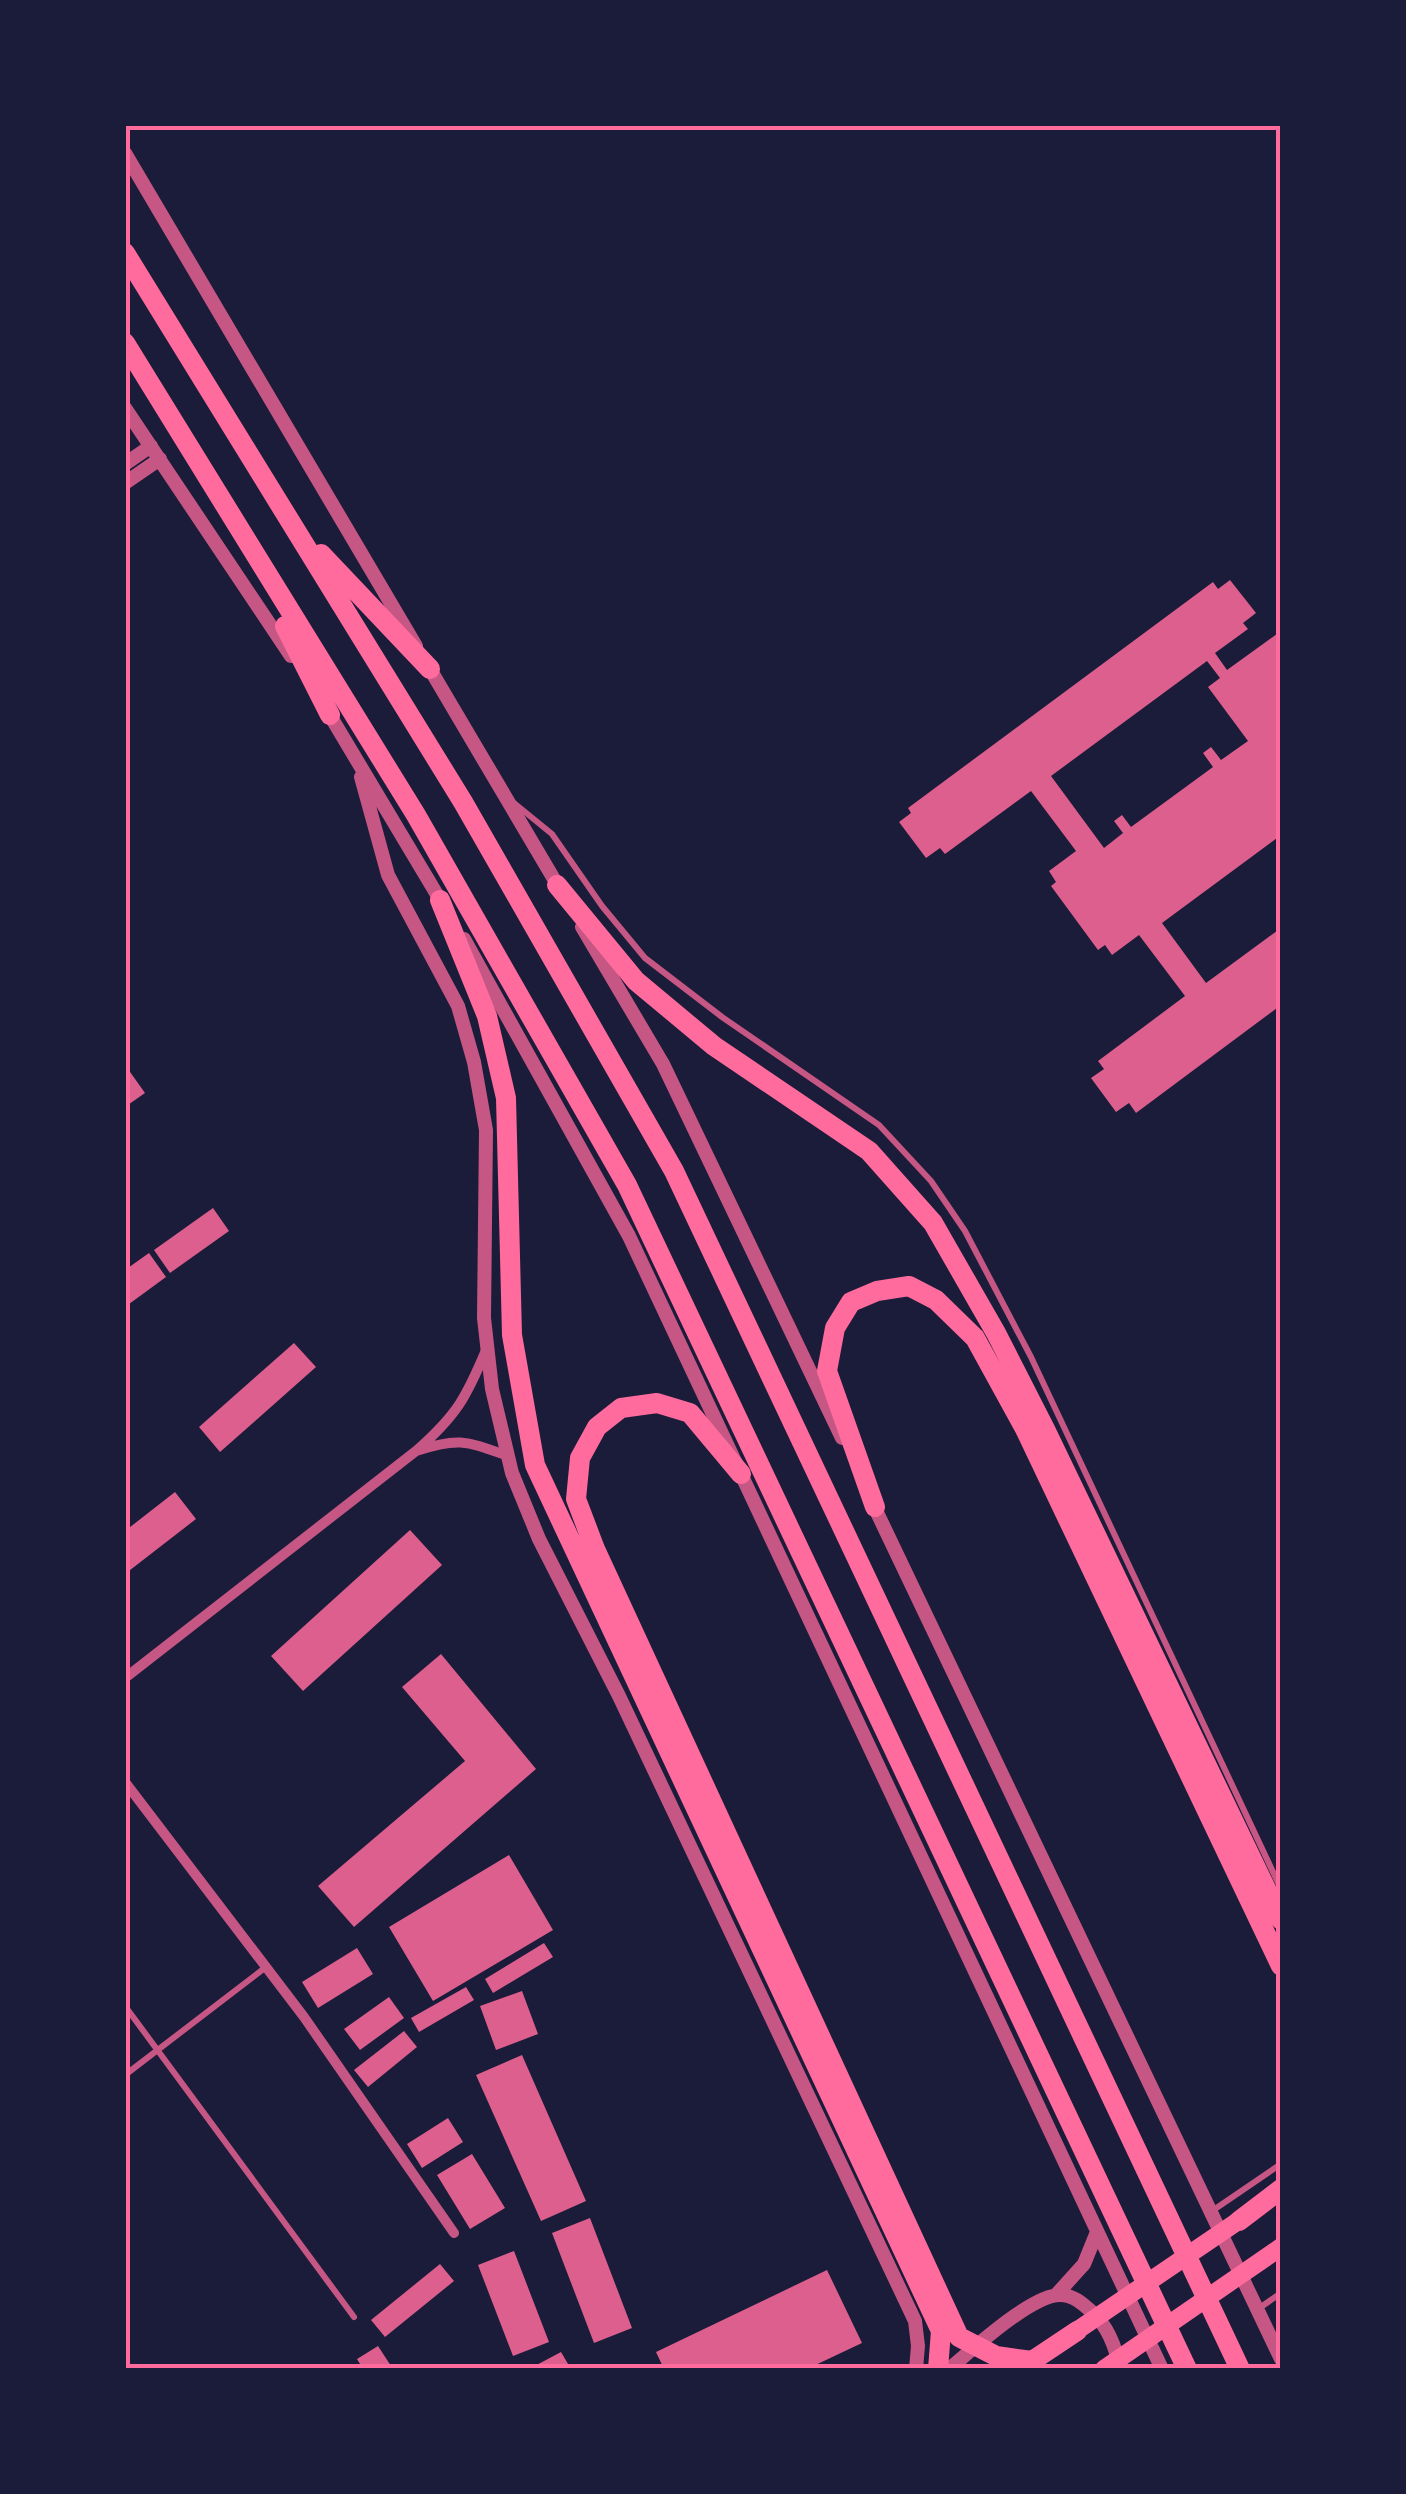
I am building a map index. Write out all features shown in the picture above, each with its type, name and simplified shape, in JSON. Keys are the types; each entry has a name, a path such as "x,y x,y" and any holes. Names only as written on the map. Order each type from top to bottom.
{"highway":[{"path":"125,253 463,802 674,1172 1240,2369"},
{"path":"125,343 416,815 627,1184 1187,2369"},
{"path":"218,495 330,715"},
{"path":"291,522 430,669"},
{"path":"557,885 636,981 714,1046 869,1152 933,1223 996,1334 1036,1430 1281,1966"},
{"path":"440,900 487,1016 506,1098 512,1335 535,1465 941,2331 938,2369"},
{"path":"875,1508 827,1371 835,1328 851,1302 877,1290 909,1286 936,1300 975,1338 1036,1430 1281,1920"},
{"path":"741,1474 690,1413 657,1403 621,1408 597,1426 580,1458 576,1499 595,1549 959,2337 996,2356 1032,2361 1077,2331"},
{"path":"1239,2221 1281,2191"}],"main road":[{"path":"1020,2369 1239,2221"},
{"path":"1104,2369 1281,2247"}],"street":[{"path":"125,153 664,1064 1281,2359"},
{"path":"125,408 330,715 502,1004 629,1236 1162,2369"},
{"path":"125,464 155,453"},
{"path":"125,483 155,453"},
{"path":"356,758 388,874 458,1006 474,1062 486,1130 484,1318 492,1389 508,1456 539,1539 619,1696 914,2321 916,2369"},
{"path":"125,1678 416,1451 450,1420 470,1388 487,1346"},
{"path":"416,1451 449,1440 508,1456"},
{"path":"125,1782 267,1966 454,2233"},
{"path":"949,2369 1016,2314 1056,2294 1084,2264 1097,2232"},
{"path":"1056,2294 1078,2299 1101,2320 1116,2348 1120,2369"}],"lane":[{"path":"504,794 552,834 602,906 645,958 722,1017 880,1125 931,1181 965,1231 1031,1357 1281,1889"},
{"path":"125,2075 267,1966"},
{"path":"125,2006 354,2317"},
{"path":"1211,2212 1281,2164"},
{"path":"1257,2310 1281,2293"}],"building":[{"path":"1230,580 1256,613 1243,623 1248,629 1215,653 1227,670 1281,631 1281,835 1162,923 1206,983 1281,928 1281,1005 1136,1113 1129,1103 1116,1112 1091,1078 1104,1069 1098,1061 1185,996 1139,935 1112,955 1105,945 1098,950 1051,886 1056,882 1049,871 1076,851 1031,791 945,854 940,848 926,858 899,822 911,813 908,808 1213,582 1218,589","holes":["1207,661 1220,678 1208,687 1248,741 1221,760 1211,747 1203,753 1213,767 1131,827 1122,815 1114,821 1123,833 1104,848 1051,776"]},
{"path":"125,1070 145,1093 125,1107"},
{"path":"213,1208 229,1231 170,1273 154,1250"},
{"path":"149,1253 166,1277 125,1307 125,1270"},
{"path":"294,1343 316,1367 220,1452 199,1427"},
{"path":"175,1492 196,1519 125,1574 125,1531"},
{"path":"410,1530 442,1565 303,1691 271,1656"},
{"path":"441,1654 536,1769 354,1927 318,1886 465,1761 402,1687"},
{"path":"509,1855 553,1930 433,2001 389,1927"},
{"path":"544,1943 553,1957 493,1993 485,1979"},
{"path":"357,1948 373,1974 318,2008 302,1982"},
{"path":"466,1987 474,2000 419,2032 411,2018"},
{"path":"522,1991 538,2034 496,2050 480,2006"},
{"path":"389,1997 404,2018 360,2050 344,2029"},
{"path":"404,2031 417,2047 368,2087 354,2070"},
{"path":"522,2055 586,2201 541,2221 476,2075"},
{"path":"448,2118 463,2142 422,2168 407,2144"},
{"path":"472,2154 505,2208 470,2229 437,2175"},
{"path":"590,2218 632,2328 594,2343 552,2233"},
{"path":"514,2251 549,2342 513,2356 478,2265"},
{"path":"440,2264 454,2281 385,2337 371,2320"},
{"path":"827,2270 862,2343 807,2369 664,2369 656,2352"},
{"path":"378,2346 393,2369 363,2369 357,2359"},
{"path":"561,2352 571,2369 529,2369"}]}
